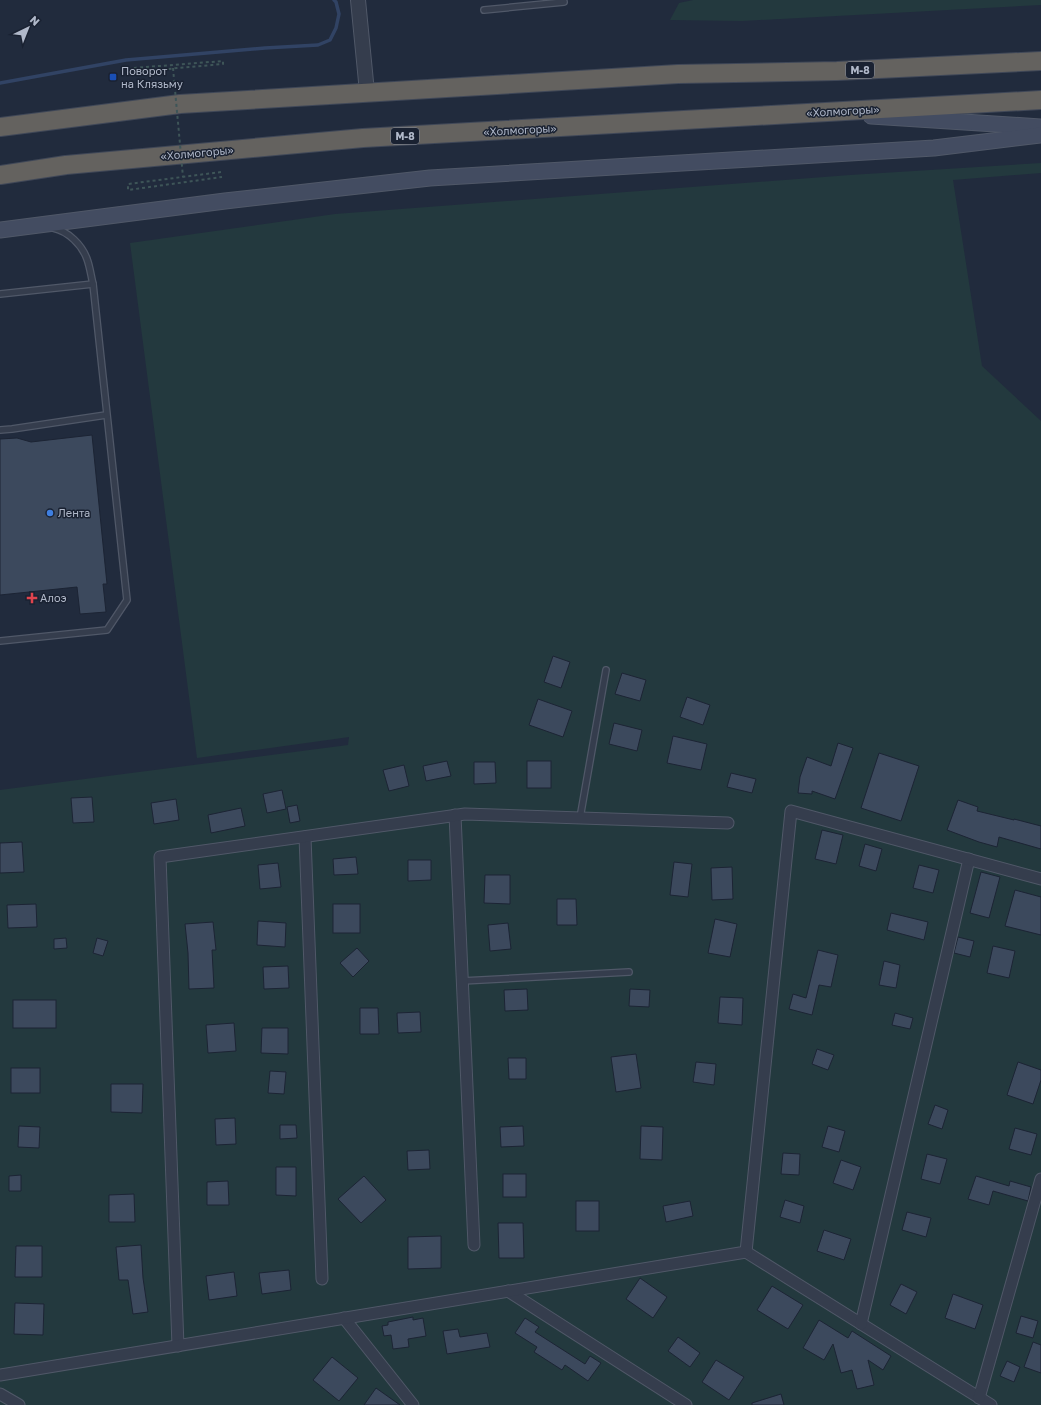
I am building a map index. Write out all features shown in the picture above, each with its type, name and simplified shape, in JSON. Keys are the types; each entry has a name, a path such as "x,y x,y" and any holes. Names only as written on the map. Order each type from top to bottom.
{"highway":[{"name":"М-8","path":"0,127 180,104 366,92 678,74 837,71 1041,61"},
{"name":"«Холмогоры»","path":"0,175 66,166 362,138 1041,100"}],"main road":[{"path":"812,112 1041,127"},
{"path":"0,230 225,201 430,178 934,148 1041,135"}],"street":[{"path":"358,0 366,92"},
{"path":"746,1252 791,811 1041,879"},
{"path":"178,1346 160,858 465,814 728,823"},
{"path":"455,815 474,1245"},
{"path":"305,836 322,1278"},
{"path":"861,1324 969,859"},
{"path":"979,1398 1041,1179"},
{"path":"0,1376 746,1252 991,1405"},
{"path":"508,1291 686,1405"},
{"path":"344,1318 412,1405"},
{"path":"0,1394 20,1405"}],"lane":[{"path":"484,10 565,1"},
{"path":"0,641 107,630 127,600 106,415 94,284 88,260 78,244 66,233 55,228 34,226"},
{"path":"0,294 94,284"},
{"path":"0,430 106,415"},
{"path":"580,818 606,670"},
{"path":"462,981 629,972"}],"path":[{"path":"134,68 223,61 223,64 134,72"},
{"path":"173,68 183,177"},
{"path":"221,172 128,184 128,190 222,177"}],"green space":[{"path":"693,0 1041,0 1041,5 742,21 670,20 679,3"},
{"path":"1041,163 1041,173 953,180 982,366 1041,421 1041,1405 0,1405 0,790 348,745 349,737 197,758 130,243 335,214 850,175"}],"building":[{"name":"Лента","path":"92,435 107,584 103,584 106,612 80,614 77,587 0,595 0,439 17,438 31,442"},
{"path":"553,656 570,662 561,688 544,682"},
{"path":"622,673 646,680 640,701 615,694"},
{"path":"687,697 710,705 703,725 680,717"},
{"path":"538,699 572,711 563,737 529,725"},
{"path":"614,723 642,730 637,751 609,744"},
{"path":"673,736 707,744 701,770 667,763"},
{"path":"838,743 853,748 835,799 812,791 812,794 798,793 800,777 807,757 831,766"},
{"path":"879,753 919,766 901,821 861,808"},
{"path":"447,761 451,776 426,781 423,766"},
{"path":"527,761 551,761 551,788 527,788"},
{"path":"474,762 495,762 496,783 474,784"},
{"path":"404,765 409,786 389,791 383,770"},
{"path":"731,773 756,779 752,793 727,787"},
{"path":"282,790 286,809 267,813 263,794"},
{"path":"92,797 94,822 73,823 71,798"},
{"path":"176,799 179,820 154,824 151,803"},
{"path":"958,800 978,807 977,811 1041,826 1041,849 999,837 997,847 947,830"},
{"path":"297,805 300,821 290,823 287,807"},
{"path":"241,808 245,826 211,833 208,815"},
{"path":"822,830 843,835 836,864 815,859"},
{"path":"22,842 24,872 0,873 0,843"},
{"path":"865,844 882,849 876,871 859,866"},
{"path":"356,857 358,874 334,875 333,859"},
{"path":"408,860 431,860 431,880 408,881"},
{"path":"674,862 692,864 688,897 670,895"},
{"path":"278,863 281,887 260,889 258,865"},
{"path":"919,865 939,870 933,893 913,888"},
{"path":"732,867 733,899 712,900 711,868"},
{"path":"981,872 1000,877 989,918 970,913"},
{"path":"485,875 510,875 510,904 484,903"},
{"path":"1015,890 1041,897 1041,935 1005,926"},
{"path":"557,899 576,899 577,925 557,925"},
{"path":"36,904 37,927 8,928 7,905"},
{"path":"333,904 360,904 360,933 333,933"},
{"path":"891,913 928,922 924,940 887,930"},
{"path":"715,919 737,924 730,957 708,953"},
{"path":"258,921 286,923 285,947 257,945"},
{"path":"213,922 216,950 212,950 214,988 189,989 188,953 185,924"},
{"path":"508,923 511,949 490,951 488,925"},
{"path":"958,937 974,941 970,957 954,953"},
{"path":"66,938 67,948 54,949 54,939"},
{"path":"97,938 108,941 103,956 93,953"},
{"path":"993,946 1015,951 1009,978 987,973"},
{"path":"357,948 369,961 353,977 340,963"},
{"path":"818,950 838,955 831,987 819,985 812,1015 789,1009 793,994 806,998"},
{"path":"884,961 900,965 896,988 879,985"},
{"path":"288,966 289,988 264,989 263,967"},
{"path":"527,989 528,1010 505,1011 504,990"},
{"path":"630,989 650,990 649,1007 629,1006"},
{"path":"720,997 743,998 742,1025 718,1023"},
{"path":"13,1000 56,1000 56,1028 13,1028"},
{"path":"360,1008 378,1008 379,1034 360,1034"},
{"path":"420,1012 421,1032 398,1033 397,1013"},
{"path":"895,1013 913,1018 910,1029 892,1025"},
{"path":"234,1023 236,1051 208,1053 206,1025"},
{"path":"262,1028 288,1028 288,1054 261,1053"},
{"path":"817,1049 834,1055 828,1070 812,1064"},
{"path":"636,1054 641,1088 616,1092 611,1057"},
{"path":"508,1058 526,1058 526,1079 509,1079"},
{"path":"696,1062 716,1064 714,1085 693,1082"},
{"path":"1018,1062 1041,1070 1041,1080 1033,1104 1007,1095"},
{"path":"11,1068 40,1068 40,1093 11,1093"},
{"path":"270,1071 286,1072 284,1094 268,1093"},
{"path":"111,1084 143,1084 142,1113 111,1112"},
{"path":"935,1105 948,1110 942,1129 928,1124"},
{"path":"235,1118 236,1144 216,1145 215,1119"},
{"path":"280,1125 296,1125 297,1138 280,1139"},
{"path":"19,1126 40,1127 39,1148 18,1147"},
{"path":"523,1126 524,1146 501,1147 500,1127"},
{"path":"641,1126 663,1127 662,1160 640,1159"},
{"path":"828,1126 845,1131 839,1152 822,1147"},
{"path":"1015,1128 1037,1134 1031,1155 1009,1149"},
{"path":"429,1150 430,1169 408,1170 407,1151"},
{"path":"783,1153 800,1154 799,1175 781,1174"},
{"path":"927,1154 947,1159 940,1184 921,1179"},
{"path":"841,1160 861,1167 853,1190 833,1183"},
{"path":"276,1167 296,1167 296,1196 276,1195"},
{"path":"503,1174 526,1174 526,1197 503,1197"},
{"path":"21,1175 21,1191 9,1191 9,1176"},
{"path":"364,1176 386,1200 361,1223 338,1199"},
{"path":"976,1176 1009,1186 1010,1181 1031,1187 1028,1201 993,1191 989,1205 968,1199"},
{"path":"228,1181 229,1205 207,1205 207,1182"},
{"path":"134,1194 135,1222 109,1222 109,1195"},
{"path":"785,1200 804,1206 800,1223 780,1217"},
{"path":"576,1201 599,1201 599,1231 576,1231"},
{"path":"690,1201 693,1216 666,1222 663,1206"},
{"path":"907,1212 931,1218 926,1237 902,1230"},
{"path":"498,1223 523,1223 524,1258 499,1258"},
{"path":"824,1230 851,1239 844,1260 817,1251"},
{"path":"441,1236 441,1268 408,1269 408,1237"},
{"path":"141,1245 143,1278 148,1312 133,1314 128,1280 119,1280 116,1247"},
{"path":"16,1246 42,1246 42,1277 15,1277"},
{"path":"289,1270 291,1290 262,1294 259,1273"},
{"path":"234,1272 237,1296 209,1300 206,1276"},
{"path":"640,1278 667,1297 653,1318 626,1299"},
{"path":"901,1284 917,1292 906,1314 890,1305"},
{"path":"772,1286 803,1305 788,1329 757,1310"},
{"path":"953,1294 983,1305 975,1329 945,1318"},
{"path":"15,1303 44,1304 43,1335 14,1334"},
{"path":"1021,1316 1038,1321 1033,1338 1016,1333"},
{"path":"413,1317 413,1320 423,1318 426,1336 408,1339 409,1347 393,1349 391,1335 384,1336 382,1326 388,1325 388,1322"},
{"path":"525,1318 539,1327 535,1332 585,1364 590,1356 601,1363 588,1381 565,1365 562,1370 534,1352 537,1347 515,1333"},
{"path":"819,1320 848,1338 852,1331 891,1356 883,1370 868,1360 874,1385 857,1389 852,1370 841,1373 833,1344 824,1360 803,1348"},
{"path":"458,1329 460,1337 487,1333 490,1347 447,1354 443,1331"},
{"path":"678,1337 700,1353 690,1367 668,1351"},
{"path":"1033,1342 1041,1345 1041,1373 1024,1367"},
{"path":"332,1357 358,1378 339,1401 313,1380"},
{"path":"716,1360 744,1377 729,1400 702,1382"},
{"path":"1007,1361 1020,1367 1014,1382 1000,1376"},
{"path":"376,1388 400,1405 364,1405"},
{"path":"781,1394 784,1405 752,1405 752,1403"}],"waterway":[{"path":"0,83 126,60 318,45 330,40 336,28 339,14 336,2 334,0"}],"place":[{"name":"Поворот на Клязьму","path":"113,77"},
{"name":"Лента","path":"50,513"},
{"name":"Алоэ","path":"32,598"}]}
